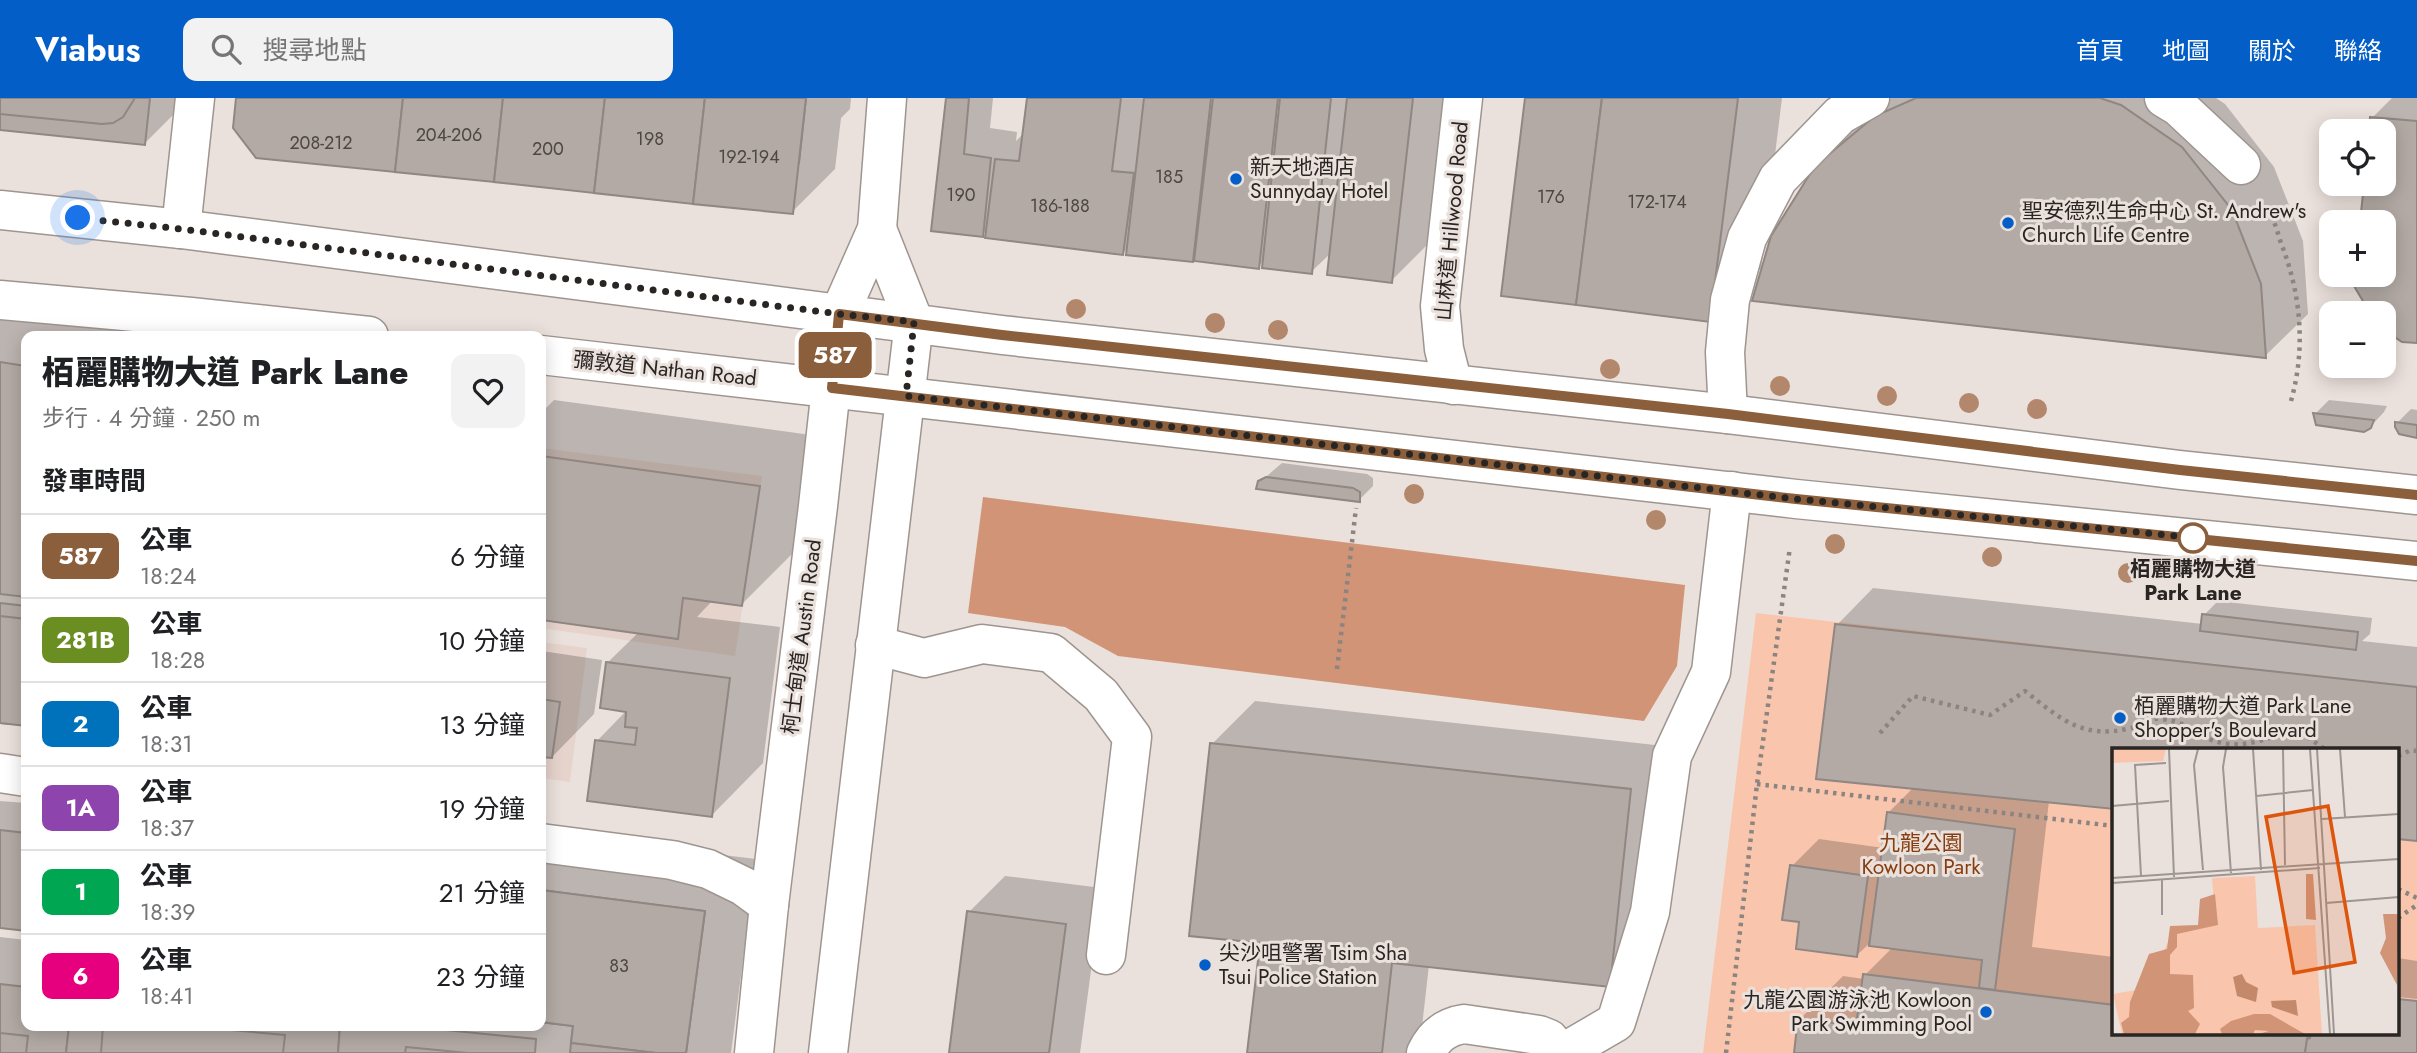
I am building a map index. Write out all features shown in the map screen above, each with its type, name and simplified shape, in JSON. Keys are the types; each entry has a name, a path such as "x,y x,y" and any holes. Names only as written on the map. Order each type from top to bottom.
{"main road":[{"path":"181,229 195,98"},
{"name":"柯士甸道 Austin Road","path":"754,1053 839,314 877,229 887,98"},
{"name":"山林道 Hillwood Road","path":"1453,385 1444,349 1440,306 1462,98"},
{"path":"1728,414 1725,352 1730,300 1747,238 1778,179 1840,115 1870,98"},
{"path":"2164,98 2179,107 2241,165"},
{"path":"0,210 181,229 1002,335 1728,414 2167,468 2417,495"},
{"name":"柯士甸道 Austin Road","path":"828,1053 914,322 877,229"},
{"path":"0,300 322,331"},
{"name":"彌敦道 Nathan Road","path":"546,356 1732,491 2417,561"},
{"path":"1426,1053 1437,1035 1464,1024 1539,1035 1549,1039 1561,1053 1616,1022 1650,912 1672,756 1711,672 1732,491"},
{"path":"875,645 924,658 982,644 1051,653 1101,695 1132,737 1106,955"},
{"path":"0,773 21,776"},
{"path":"546,844 672,860 708,869 743,886 769,905"}],"path":[{"path":"2241,165 2270,213 2291,270 2301,324 2299,372 2291,401"},
{"path":"1336,669 1356,508"},
{"path":"1726,1053 1757,784 1791,536"},
{"path":"1880,733 1913,696 1990,715 2025,691 2075,727 2103,732 2132,728 2156,718 2180,721 2206,738 2233,746 2259,742 2292,730 2323,748"},
{"path":"2400,755 2411,750 2417,751"},
{"path":"1757,784 2112,826"},
{"path":"2400,890 2417,898"},
{"path":"2400,917 2417,905"}],"shaded area":[{"path":"546,449 762,476 735,656 546,629"},
{"path":"983,497 1685,585 1677,666 1644,721 1118,656 1065,627 968,613"},
{"path":"546,643 587,648 570,782 546,779"}],"green space":[{"name":"九龍公園 Kowloon Park","path":"1756,613 2417,687 2417,1053 1703,1053"}],"building":[{"path":"0,98 150,98 145,145 0,130"},
{"path":"0,98 135,98 123,117 113,123 102,124 0,114"},
{"path":"236,98 403,98 395,172 256,158 233,128"},
{"path":"403,98 503,98 494,182 395,172"},
{"path":"503,98 605,98 594,193 494,182"},
{"path":"605,98 705,98 702,127 676,133 651,133 625,128 603,116"},
{"path":"605,98 705,98 693,204 594,193"},
{"path":"705,98 806,98 799,163 700,152"},
{"path":"705,98 806,98 793,214 693,204"},
{"path":"946,98 969,98 964,154 991,158 983,237 931,231"},
{"path":"1027,98 1121,98 1112,171 1134,173 1123,255 985,238 995,159 1019,161"},
{"path":"1144,98 1211,98 1193,262 1126,255"},
{"name":"新天地酒店 Sunnyday Hotel","path":"1213,98 1278,98 1259,269 1194,261"},
{"path":"1280,98 1331,98 1312,274 1262,268"},
{"path":"1347,98 1413,98 1392,283 1327,275"},
{"path":"1525,98 1602,98 1576,305 1501,296"},
{"path":"1602,98 1738,98 1710,322 1576,305"},
{"name":"聖安德烈生命中心 St. Andrew's Church Life Centre","path":"1916,98 2100,98 2121,105 2182,147 2232,210 2261,284 2266,358 1752,301 1771,236 1815,166 1875,116"},
{"path":"2396,119 2417,121 2417,343 2402,342 2396,338 2396,301 2363,301 2355,287 2396,287 2396,210 2361,210 2363,196 2396,196"},
{"path":"0,362 21,365 21,596 0,594"},
{"path":"2313,413 2374,420 2371,428 2364,432 2316,425"},
{"path":"2395,422 2417,425 2417,438 2399,434"},
{"path":"546,457 760,486 742,606 683,598 678,639 546,621"},
{"path":"1266,477 1353,488 1360,492 1360,502 1256,489 1258,481"},
{"path":"0,603 21,605 21,725 0,723"},
{"path":"2202,614 2358,632 2356,650 2200,631"},
{"path":"0,616 21,618 21,725 0,723"},
{"name":"栢麗購物大道 Park Lane Shopper's Boulevard","path":"1835,624 2417,687 2417,841 2400,839 2400,748 2112,748 2112,809 1816,779"},
{"path":"606,662 730,678 712,817 587,801 595,740 635,745 637,728 625,727 626,712 600,708"},
{"path":"546,700 560,702 552,758 546,757"},
{"path":"1210,743 1631,789 1610,987 1392,963 1382,1053 1247,1053 1260,943 1189,936"},
{"path":"1887,812 2015,829 1995,990 1979,988 1982,960 1869,946"},
{"path":"0,830 21,832 21,930 0,928"},
{"path":"1790,865 1868,876 1857,957 1796,949 1799,922 1782,920"},
{"path":"546,891 705,911 686,1053 656,1053 571,1043 573,1026 546,1023"},
{"path":"546,891 705,911 686,1053 656,1053 571,1043 573,1026 546,1023"},
{"path":"967,911 1066,924 1049,1053 949,1053"},
{"name":"九龍公園游泳池 Kowloon Park Swimming Pool","path":"1863,974 2112,1005 2112,1035 2308,1035 2305,1053 1794,1053 1798,1018 1856,1026"},
{"path":"0,984 21,986 21,1031 68,1031 66,1053 0,1053"},
{"path":"2400,999 2417,1001 2417,1053 2305,1053 2307,1039 2311,1035 2400,1035"},
{"path":"68,1031 340,1031 338,1053 66,1053"},
{"path":"103,1031 241,1031 285,1035 283,1053 101,1053"},
{"path":"340,1031 456,1031 536,1039 535,1053 338,1053"},
{"path":"0,1033 28,1036 26,1053 0,1053"},
{"path":"571,1043 656,1053 570,1053"},
{"path":"406,1047 468,1053 405,1053"}],"bus line":[{"name":"587","path":"2417,495 2180,470 1728,414 1002,335 839,314 832,388 1796,499 2417,561"}],"place":[{"name":"新天地酒店 Sunnyday Hotel","path":"1236,179"},
{"name":"聖安德烈生命中心 St. Andrew's Church Life Centre","path":"2008,223"},
{"name":"栢麗購物大道 Park Lane","path":"2193,538"},
{"name":"栢麗購物大道 Park Lane Shopper's Boulevard","path":"2120,718"},
{"name":"尖沙咀警署 Tsim Sha Tsui Police Station","path":"1205,965"},
{"name":"九龍公園游泳池 Kowloon Park Swimming Pool","path":"1986,1012"}],"route":[{"path":"78,218 914,322 906,396 1796,499 2198,538 2193,538"}]}
